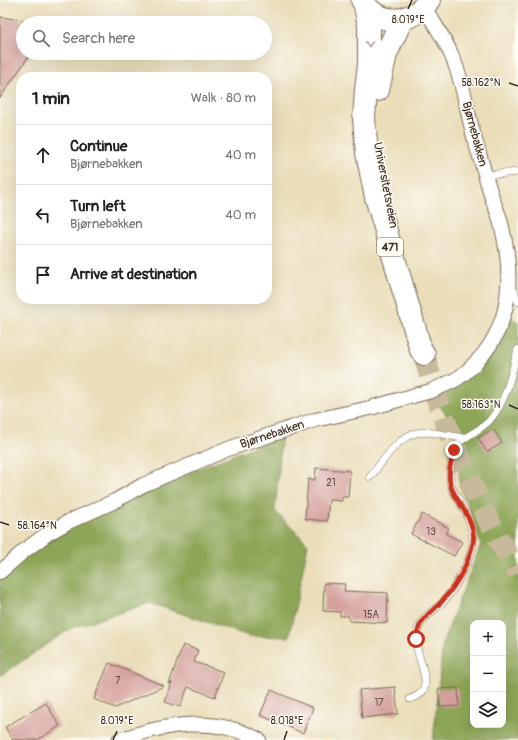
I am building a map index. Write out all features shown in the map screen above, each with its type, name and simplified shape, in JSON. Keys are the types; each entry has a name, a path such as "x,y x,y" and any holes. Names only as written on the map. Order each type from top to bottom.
{"main road":[{"name":"471","path":"363,3 372,12 382,17 392,20 402,19"},
{"name":"Universitetsveien","path":"363,3 369,26 369,64 364,119 367,153 376,197 421,350 424,354 388,201 379,156 376,123 382,68 402,19"},
{"path":"402,19 410,17 426,3"}],"street":[{"name":"Bjørnebakken","path":"0,572 24,551 47,534 68,522 115,501 143,485 228,449 315,420 370,408 431,391 456,379 478,361 492,343 507,303 509,282 505,242 499,216 473,132 461,84 451,54 426,3"},
{"path":"119,740 163,727 186,724 210,724 232,729 250,735 259,740"}],"lane":[{"name":"Bjørnebakken","path":"486,174 518,172"},
{"name":"Bjørnebakken","path":"509,282 518,302"},
{"path":"410,699 417,697 425,690 426,679 417,651 416,639 420,624 453,589 462,574 473,542 472,526 451,486 449,470 454,450 463,438 476,432 489,421 500,405 508,386 518,349"},
{"path":"370,477 397,443 408,436 417,433 432,433 463,438"}],"green space":[{"path":"503,314 518,322 518,740 433,740 443,642 481,544 459,481 460,433 432,396 492,336"},
{"path":"282,433 275,511 308,544 289,637 249,636 150,603 71,628 0,676 0,574 9,566 82,519 110,504 278,437"}],"building":[{"path":"0,17 16,19 16,60 26,60 18,72 16,72 16,75 0,98"},
{"path":"493,429 502,443 487,452 478,438"},
{"path":"316,468 350,471 348,497 342,497 342,501 329,500 327,521 305,519 308,479 315,480"},
{"path":"422,514 449,528 446,534 462,542 454,556 411,534"},
{"path":"324,583 345,584 344,591 388,593 387,623 349,621 349,616 340,616 340,612 323,611"},
{"path":"183,645 198,650 194,662 224,672 215,697 188,687 180,707 165,702 172,682 169,684"},
{"path":"109,663 164,686 115,708 94,699"},
{"path":"395,687 398,714 362,718 359,690"},
{"path":"458,688 459,706 440,707 438,689"},
{"path":"271,690 313,708 303,733 260,715"},
{"path":"46,703 60,726 37,740 13,740 5,727"}],"tunnel":[{"path":"424,354 441,410 476,495 518,573"}],"route":[{"path":"416,639 420,624 453,589 462,574 473,542 472,526 451,486 449,470 454,450"}]}
